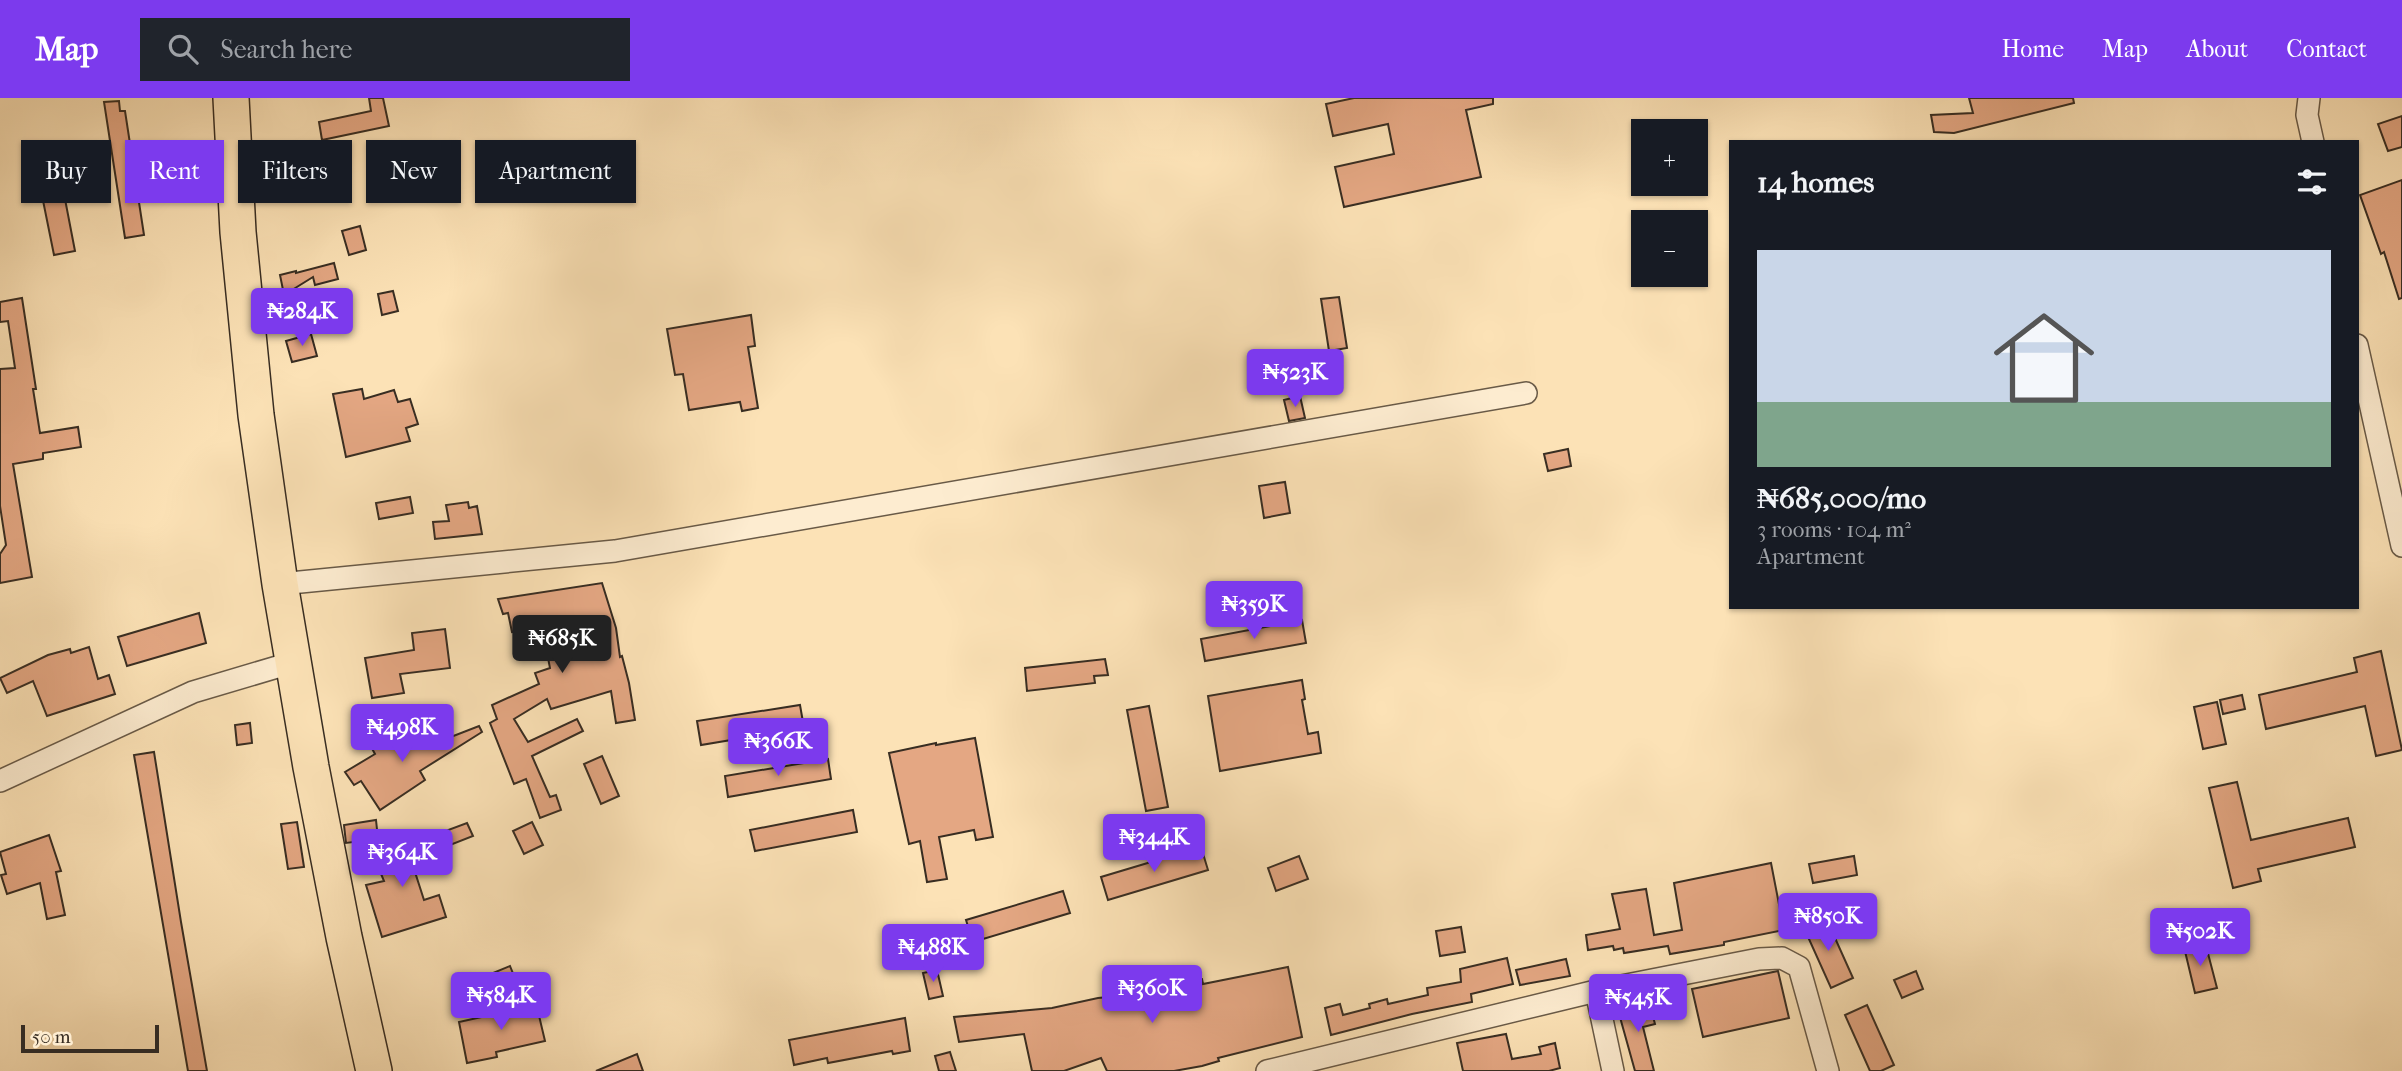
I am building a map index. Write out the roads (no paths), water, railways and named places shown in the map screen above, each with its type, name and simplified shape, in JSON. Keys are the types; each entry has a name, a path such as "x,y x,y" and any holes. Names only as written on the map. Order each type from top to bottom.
{"highway":[{"path":"231,98 238,232 256,415 280,584 310,767 374,1071"}],"street":[{"path":"2309,98 2306,115 2312,140"},
{"path":"2359,354 2402,546"},
{"path":"280,584 615,551 1526,393"},
{"path":"0,781 192,692 294,662"},
{"path":"1268,1071 1596,991 1759,959 1782,958 1799,967 1828,1071"},
{"path":"1596,991 1613,1071"}]}
